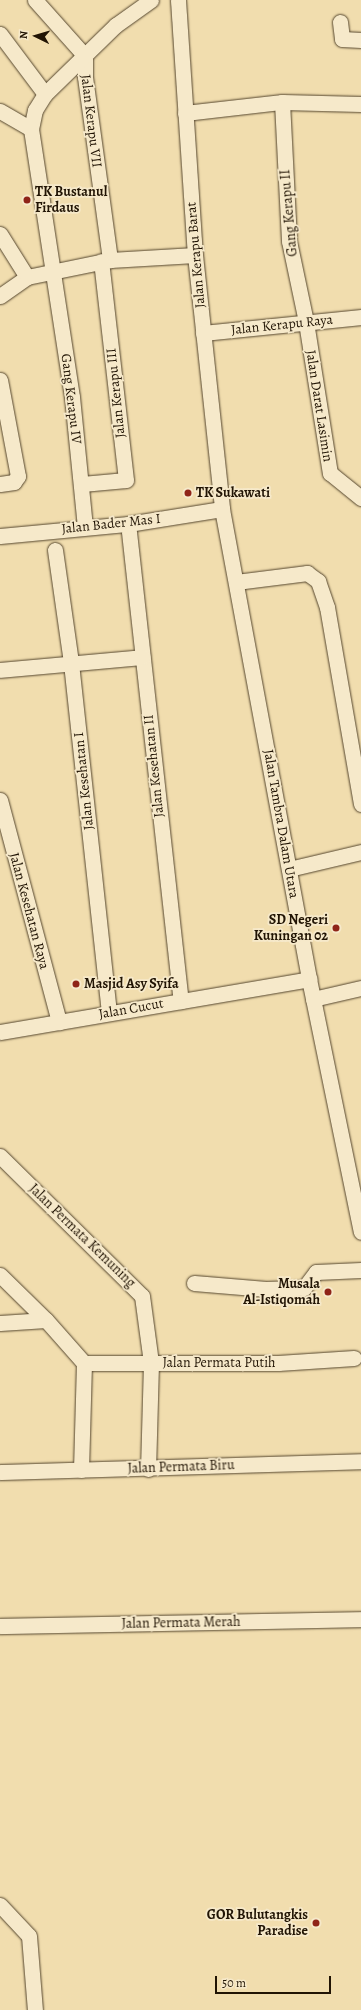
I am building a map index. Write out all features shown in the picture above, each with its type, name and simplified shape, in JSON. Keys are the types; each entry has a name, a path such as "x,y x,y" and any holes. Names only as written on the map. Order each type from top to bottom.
{"street":[{"name":"Jalan Kerapu VII","path":"35,0 85,56 85,77 106,261"},
{"path":"0,111 31,129 35,110 45,94 116,25 151,0"},
{"name":"Jalan Kerapu Barat","path":"178,0 195,255 222,509"},
{"path":"340,22 342,39 361,40"},
{"path":"0,34 45,94"},
{"path":"185,113 282,102 361,104"},
{"name":"Gang Kerapu II","path":"282,102 289,241 306,322"},
{"name":"Gang Kerapu IV","path":"31,129 72,397 82,484 85,527"},
{"path":"0,234 27,277"},
{"path":"0,296 27,277 106,261 195,255"},
{"name":"Jalan Kerapu III","path":"82,484 126,480 106,261"},
{"name":"Jalan Kerapu Raya","path":"203,333 361,317"},
{"name":"Jalan Darat Lasimin","path":"306,322 330,473 361,498"},
{"path":"0,380 18,476 14,482 0,484"},
{"name":"Jalan Bader Mas I","path":"0,536 128,524 222,509"},
{"name":"Jalan Tambra Dalam Utara","path":"222,509 309,979 361,1232"},
{"name":"Jalan Kesehatan II","path":"129,532 180,1001"},
{"name":"Jalan Kesehatan I","path":"55,550 71,663 109,1013"},
{"path":"236,582 307,573 318,581 327,607 361,804"},
{"path":"0,670 142,658"},
{"name":"Jalan Kesehatan Raya","path":"0,800 59,1022"},
{"path":"289,869 361,852"},
{"name":"Jalan Cucut","path":"0,1032 309,979"},
{"path":"313,999 361,988"},
{"name":"Jalan Permata Kemuning","path":"0,1156 140,1292 151,1363 148,1469"},
{"path":"194,1284 266,1289 304,1288 316,1272 361,1270"},
{"path":"0,1275 46,1320 84,1363 81,1470"},
{"path":"0,1323 46,1320"},
{"name":"Jalan Permata Putih","path":"84,1363 278,1363 354,1358"},
{"name":"Jalan Permata Biru","path":"0,1472 148,1469 361,1461"},
{"name":"Jalan Permata Merah","path":"0,1626 361,1619"},
{"path":"0,1905 30,1936 35,2010"}],"place":[{"name":"TK Bustanul Firdaus","path":"27,200"},
{"name":"TK Sukawati","path":"188,493"},
{"name":"SD Negeri Kuningan 02","path":"336,928"},
{"name":"Masjid Asy Syifa","path":"76,984"},
{"name":"Musala Al-Istiqomah","path":"328,1292"},
{"name":"GOR Bulutangkis Paradise","path":"316,1923"}]}
